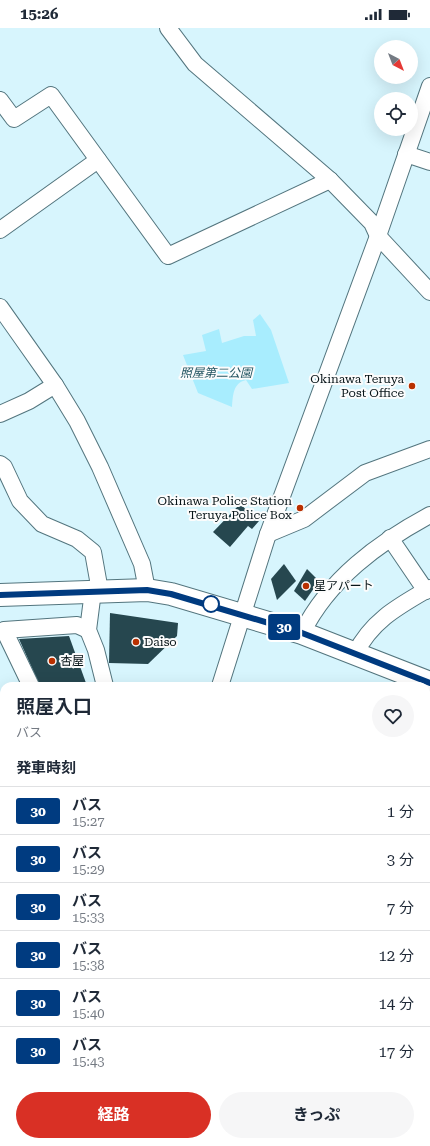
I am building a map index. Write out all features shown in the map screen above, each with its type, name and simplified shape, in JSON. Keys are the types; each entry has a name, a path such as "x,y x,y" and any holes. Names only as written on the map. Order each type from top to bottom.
{"highway":[{"path":"0,595 147,590 181,596 302,633 427,682"}],"street":[{"path":"168,28 195,64 330,180 372,223 378,236 430,292"},
{"path":"221,682 268,534 378,236 430,86"},
{"path":"0,100 14,119 51,95 168,256 330,180"},
{"path":"406,154 430,162"},
{"path":"0,230 98,160"},
{"path":"0,307 55,385 77,421 100,466 142,564 147,590"},
{"path":"0,414 29,401 55,385"},
{"path":"268,534 304,519 365,473 430,449"},
{"path":"0,464 4,467 20,501 42,524 77,539 93,552 96,591 88,630 96,650 104,682"},
{"path":"302,633 310,617 328,593 354,566 390,538 430,515"},
{"path":"355,654 364,638 390,612 428,589 390,538"},
{"path":"29,682 2,631 77,626 88,630"}],"green space":[{"name":"照屋第二公園","path":"260,314 271,330 289,383 252,389 246,380 238,384 234,390 232,407 198,393 183,355 206,351 202,335 219,329 222,343 244,336 256,336 253,320"}],"building":[{"path":"240,504 259,521 252,529 248,526 230,547 213,532"},
{"path":"284,564 296,581 277,600 271,579"},
{"name":"星アパート","path":"307,569 319,581 305,601 294,591"},
{"path":"110,613 178,623 177,636 148,664 109,663"},
{"name":"杏屋","path":"69,636 86,682 38,682 19,639"}],"bus line":[{"name":"30","path":"0,595 119,590 147,590 162,592 215,605 302,633 427,682"}],"place":[{"name":"Okinawa Teruya Post Office","path":"412,386"},
{"name":"Okinawa Police Station Teruya Police Box","path":"300,508"},
{"name":"星アパート","path":"306,586"},
{"name":"Daiso","path":"136,642"},
{"name":"杏屋","path":"52,661"}]}
